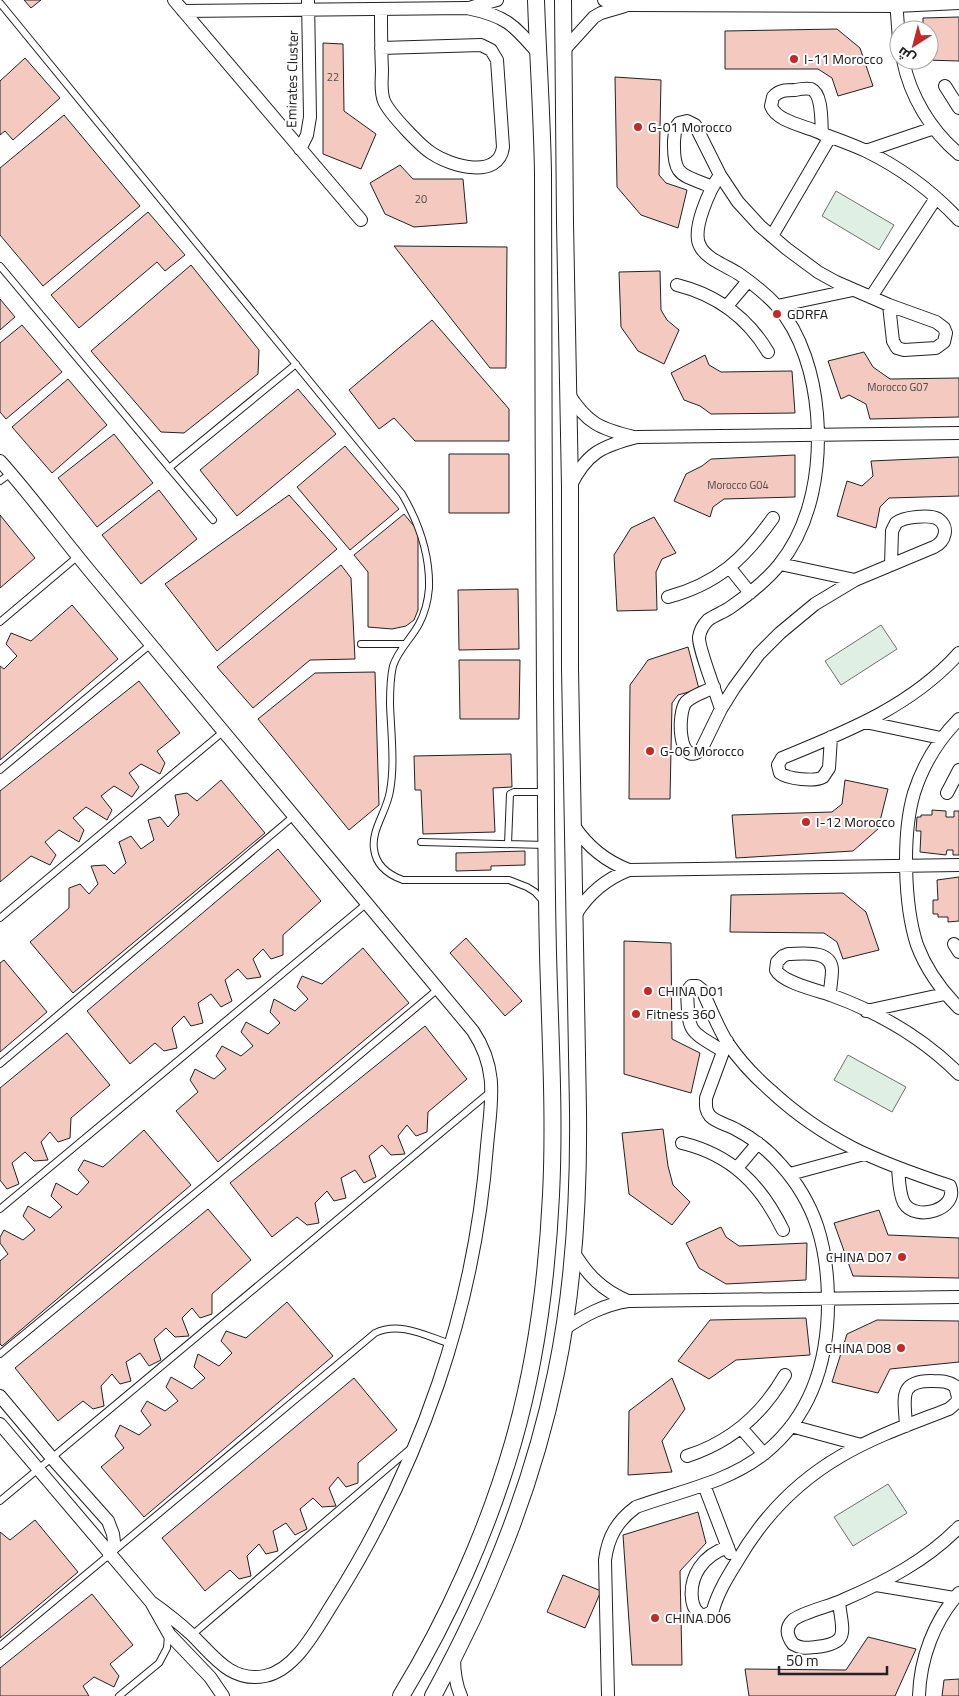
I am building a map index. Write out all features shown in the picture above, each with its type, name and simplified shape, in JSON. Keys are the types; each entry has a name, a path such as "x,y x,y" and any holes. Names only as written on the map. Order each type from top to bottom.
{"street":[{"path":"174,0 361,220"},
{"name":"Emirates Cluster","path":"467,8 496,0"},
{"path":"401,1696 422,1660 457,1589 476,1547 504,1473 522,1406 536,1337 542,1302 549,1231 552,1116 546,845 543,170 536,0"},
{"path":"433,1696 484,1591 525,1485 548,1410 564,1329 573,1251 579,1150 570,668 570,487 563,0"},
{"path":"604,0 629,5 959,3"},
{"path":"896,3 897,20"},
{"name":"Emirates Cluster","path":"183,11 308,5 381,9 467,8 490,13 508,22 524,36 538,54"},
{"name":"Emirates Cluster","path":"300,149 307,135 310,117 308,5"},
{"path":"564,50 594,17 601,13 629,5"},
{"path":"381,9 381,48 382,89 384,100 390,110 430,153 451,163 483,168 497,162 503,147 497,60 491,50 481,45 381,48"},
{"path":"906,70 910,86 920,108 934,128 959,154"},
{"path":"944,86 959,108"},
{"path":"772,236 826,135 818,95 813,90 805,88 780,91 773,97 771,106 775,114 826,135 866,151 892,165 936,198 959,220"},
{"path":"712,187 686,176 677,169 674,158 675,130 678,122 687,121 695,125 720,175 743,208 787,250 818,272 853,290 940,324 946,332 944,342 936,348 904,350 897,348 893,342 889,305"},
{"path":"866,151 934,128"},
{"path":"543,170 550,185 553,221 557,226 565,222"},
{"path":"720,175 712,187 704,206 697,236 698,242 703,251 748,281 777,306 798,340 811,376 815,396 818,455 812,493 800,530 780,564 750,593 730,608 708,620 701,630 699,643 721,709"},
{"path":"870,297 936,198"},
{"path":"727,306 748,281"},
{"path":"677,285 704,294 727,306 746,322 768,352"},
{"path":"777,306 853,290"},
{"path":"568,393 581,411 606,430 637,438"},
{"path":"570,487 581,468 596,452 610,445 637,438 959,433"},
{"path":"0,461 77,557 295,815 481,1042 490,1068 491,1092 485,1174 479,1222 466,1289 450,1344 417,1443 394,1492 354,1568 320,1624 289,1664 277,1672 264,1676 250,1677 236,1674 226,1669 192,1635 150,1602"},
{"path":"714,687 692,697 684,706 681,717 682,742 686,750 694,753 701,750 721,709 759,654 780,633 815,604 855,580 891,565 938,545 945,534 945,529 940,521 927,517 904,519 896,523 892,531 891,565"},
{"path":"668,597 694,589 730,568 751,548 772,518"},
{"path":"780,564 855,580"},
{"path":"730,568 750,593"},
{"path":"544,600 550,594 555,595 560,601 562,637 570,668"},
{"path":"831,738 890,708 925,685 959,653"},
{"path":"959,719 941,738 926,764 915,792 908,826 907,866 911,918 916,938 929,970 945,994 959,1008"},
{"path":"865,722 941,738"},
{"path":"947,793 959,770"},
{"path":"574,826 588,845 618,866 629,870"},
{"path":"576,914 582,904 598,887 618,874 629,870 959,865"},
{"path":"830,994 832,970 831,964 824,956 819,954 788,954 777,962 776,970 782,977 830,994 911,1035 931,1049 959,1074"},
{"path":"866,1011 945,994"},
{"path":"608,1696 605,1560 609,1539 620,1521 636,1507 704,1485 736,1472 764,1454 791,1426 802,1411 818,1375 827,1337 826,1261 818,1227 807,1199 790,1174 758,1143 737,1130 715,1120 707,1112 706,1098 725,1046 783,1102 822,1131 864,1154 950,1186 956,1192 954,1206 947,1210 921,1212 910,1209 902,1200 898,1168"},
{"path":"682,1143 706,1150 737,1168 764,1197 783,1230"},
{"path":"737,1168 758,1143"},
{"path":"790,1174 864,1154"},
{"path":"573,1251 587,1273 596,1282 611,1293 628,1301"},
{"path":"564,1329 592,1311 628,1301 959,1297"},
{"path":"687,1456 711,1447 742,1429 763,1408 785,1375"},
{"path":"728,1547 710,1555 698,1569 694,1578 692,1598 695,1611 698,1614 706,1615 713,1610 723,1585 735,1565 763,1524 789,1495 823,1468 861,1445 954,1406 958,1397 955,1386 945,1382 922,1381 913,1383 906,1390 905,1394 906,1426"},
{"path":"0,1396 108,1521 112,1527 114,1542 109,1555"},
{"path":"0,1424 150,1602 169,1634 210,1677 223,1696"},
{"path":"791,1426 861,1445"},
{"path":"742,1429 764,1454"},
{"path":"500,1551 494,1550 489,1546 489,1542 506,1493 504,1473"},
{"path":"704,1485 735,1565"},
{"path":"839,1602 842,1634 837,1642 829,1646 804,1648 793,1644 788,1633 788,1627 796,1618 839,1602 876,1585 928,1553 959,1527"},
{"path":"876,1585 957,1596 934,1632 927,1649 922,1667 919,1696"},
{"path":"454,1655 454,1672 460,1696"}],"lane":[{"path":"0,3 402,494 418,524 426,556 429,586 427,600 419,625 398,654 391,676 392,779 387,804 374,838 377,860 393,876 403,880 499,879 518,883 535,892 547,908"},
{"path":"0,266 213,520"},
{"path":"169,468 296,364"},
{"path":"0,481 10,473"},
{"path":"0,622 77,557"},
{"path":"0,770 151,644"},
{"path":"361,644 404,644"},
{"path":"0,918 224,731"},
{"path":"508,844 510,794 514,792 546,792"},
{"path":"0,1064 295,815"},
{"path":"422,842 546,845"},
{"path":"0,1209 366,904"},
{"path":"0,1354 216,1176 438,989"},
{"path":"0,1501 491,1092"},
{"path":"0,1646 374,1334 388,1328 403,1328 450,1344"},
{"path":"192,1635 417,1443"},
{"path":"119,1696 158,1663 167,1648 169,1634"}],"green space":[{"path":"836,191 894,225 879,250 822,216"},
{"path":"881,625 897,649 841,685 825,661"},
{"path":"848,1055 906,1087 892,1112 834,1080"},
{"path":"888,1484 907,1513 853,1546 834,1517"}],"building":[{"path":"24,0 41,0 31,8"},
{"path":"959,17 959,61 939,60 939,20 923,20 923,18"},
{"name":"I-11 Morocco","path":"837,29 860,48 873,86 838,96 832,78 818,69 725,69 725,31"},
{"path":"323,43 343,44 344,111 376,134 361,169 323,154"},
{"path":"25,58 60,98 13,140 5,131 0,135 0,81"},
{"name":"G-01 Morocco","path":"615,77 661,80 659,175 666,183 687,190 678,228 641,215 617,187"},
{"path":"64,115 140,206 43,286 0,235 0,168"},
{"path":"400,165 413,179 463,179 467,223 414,227 385,214 370,183"},
{"path":"148,212 185,255 165,271 157,262 79,328 51,295"},
{"path":"394,246 507,247 506,368 490,368"},
{"path":"191,265 259,350 258,374 184,433 161,432 91,351"},
{"path":"660,271 661,310 667,320 679,330 664,364 638,351 621,327 619,272"},
{"path":"0,299 15,317 0,330"},
{"path":"432,320 509,409 509,441 415,441 394,418 379,429 349,390"},
{"path":"22,325 62,372 6,419 0,412 0,343"},
{"path":"864,352 873,367 890,379 959,378 959,417 870,419 866,404 849,395 841,399 828,361"},
{"path":"705,355 709,365 721,372 792,371 795,413 711,414 700,406 684,400 671,373"},
{"path":"68,379 107,425 52,473 12,427"},
{"path":"298,389 336,434 237,516 200,470"},
{"path":"114,434 153,483 97,527 58,478"},
{"path":"345,446 399,509 350,550 297,487"},
{"path":"449,454 509,454 509,513 449,513"},
{"path":"795,455 795,497 724,499 713,507 710,517 674,501 686,474 711,459"},
{"path":"959,457 959,496 889,498 880,507 876,528 837,516 847,481 862,486 873,476 871,461"},
{"path":"159,490 197,539 141,584 102,535"},
{"path":"289,495 337,549 217,651 165,584"},
{"path":"404,514 418,531 418,610 414,620 406,626 392,629 368,627 368,572 354,555"},
{"path":"0,515 35,558 0,588"},
{"path":"654,517 676,553 662,559 656,572 657,610 617,611 614,555 631,528"},
{"path":"341,565 351,578 355,659 310,660 253,708 217,667"},
{"path":"518,589 519,649 459,650 458,590"},
{"path":"72,605 118,659 0,760 0,666 4,669 17,656 6,644 11,633 31,641"},
{"name":"G-06 Morocco","path":"688,647 699,689 678,695 672,703 670,799 629,799 630,685 648,660"},
{"path":"459,660 520,660 519,719 460,719"},
{"path":"375,672 379,805 349,830 258,719 315,673"},
{"path":"139,681 180,733 157,751 165,763 160,774 141,764 129,773 139,787 132,797 114,786 101,796 112,810 107,820 86,807 73,818 84,830 79,842 59,830 45,842 56,855 50,865 31,856 0,882 0,791"},
{"path":"511,754 512,787 493,788 495,832 423,834 421,790 415,790 414,756"},
{"path":"221,780 265,833 73,993 30,942 69,908 69,888 80,884 89,894 98,884 91,866 105,865 114,874 126,863 119,842 131,836 141,849 154,840 148,820 160,817 168,827 179,815 175,795 187,793 197,801"},
{"name":"I-12 Morocco","path":"845,780 888,789 878,829 853,851 736,858 732,815 832,812 842,804"},
{"path":"932,810 946,811 946,817 954,817 954,811 959,811 959,855 953,855 953,850 947,850 946,855 920,852 921,831 916,831 917,817 932,815"},
{"path":"278,849 321,901 283,935 283,955 271,959 263,949 253,959 261,977 247,979 238,969 225,980 232,1001 221,1007 211,994 198,1003 203,1023 191,1026 184,1016 172,1028 177,1048 164,1051 155,1043 130,1064 87,1011"},
{"path":"525,851 525,865 491,866 491,870 456,871 456,853"},
{"path":"959,877 959,921 948,922 948,917 938,917 938,914 933,914 933,900 938,900 937,880"},
{"path":"843,893 866,912 879,950 843,959 837,942 824,933 730,932 731,895"},
{"path":"466,938 522,1001 505,1016 450,953"},
{"name":"CHINA D01","path":"624,941 671,943 672,1039 700,1053 691,1093 624,1074"},
{"path":"363,948 409,1003 218,1162 176,1111 198,1092 190,1080 195,1069 214,1079 226,1069 216,1056 222,1046 241,1056 253,1046 241,1032 246,1022 268,1034 280,1023 270,1012 274,999 295,1011 308,999 297,987 302,976 322,984"},
{"path":"4,960 47,1012 0,1052 0,963"},
{"path":"425,1026 467,1079 428,1112 427,1132 416,1136 407,1125 398,1136 405,1154 391,1155 382,1145 369,1156 376,1177 364,1183 355,1170 341,1178 346,1198 334,1201 327,1191 315,1203 319,1223 307,1225 297,1217 272,1237 230,1183"},
{"path":"67,1033 110,1085 71,1118 70,1138 58,1142 50,1132 41,1142 48,1160 34,1161 25,1152 12,1163 19,1184 7,1189 0,1180 0,1088"},
{"path":"663,1129 668,1166 673,1185 690,1202 672,1225 629,1194 622,1133"},
{"path":"144,1130 191,1185 2,1346 0,1344 0,1261 8,1254 0,1243 0,1237 4,1230 23,1240 35,1230 23,1216 28,1206 50,1218 62,1207 51,1196 56,1183 77,1195 89,1182 78,1170 84,1160 103,1167"},
{"path":"208,1209 251,1260 212,1294 212,1314 200,1318 192,1308 182,1318 189,1336 175,1337 166,1328 154,1339 161,1360 149,1366 140,1353 126,1362 131,1381 120,1384 112,1374 101,1386 104,1406 93,1409 83,1401 58,1421 15,1368"},
{"name":"CHINA D07","path":"879,1210 888,1235 959,1238 959,1278 853,1276 834,1223"},
{"path":"721,1227 726,1237 739,1246 807,1243 806,1280 726,1284 699,1268 686,1243"},
{"path":"287,1302 333,1356 144,1517 101,1467 124,1448 115,1436 120,1425 139,1435 151,1425 141,1411 147,1401 165,1411 178,1401 166,1387 171,1377 192,1389 205,1378 194,1367 198,1354 219,1366 232,1353 221,1341 226,1331 246,1338"},
{"path":"806,1318 810,1355 736,1360 709,1379 678,1361 710,1320"},
{"name":"CHINA D08","path":"877,1320 959,1321 959,1362 890,1369 878,1393 832,1382 847,1334"},
{"path":"354,1378 397,1430 358,1463 358,1483 346,1487 338,1477 329,1488 336,1506 322,1507 313,1498 300,1509 307,1529 295,1535 286,1523 273,1531 278,1551 266,1554 259,1544 247,1556 251,1576 239,1579 230,1570 205,1591 162,1538"},
{"path":"672,1378 685,1409 662,1441 672,1472 628,1475 629,1411"},
{"name":"CHINA D06","path":"698,1512 706,1543 680,1571 682,1665 632,1665 623,1535"},
{"path":"35,1520 78,1572 0,1638 0,1532 10,1540"},
{"path":"563,1575 601,1591 585,1628 547,1612"},
{"path":"92,1594 133,1645 110,1664 119,1676 114,1687 94,1677 83,1686 89,1696 0,1696 0,1668"},
{"path":"868,1637 916,1649 895,1696 749,1696 745,1669 846,1670"},
{"path":"959,1679 959,1696 942,1696 944,1680"}],"place":[{"name":"I-11 Morocco","path":"794,59"},
{"name":"G-01 Morocco","path":"638,127"},
{"name":"GDRFA","path":"777,314"},
{"name":"G-06 Morocco","path":"650,751"},
{"name":"I-12 Morocco","path":"806,822"},
{"name":"CHINA D01","path":"648,991"},
{"name":"Fitness 360","path":"636,1014"},
{"name":"CHINA D07","path":"902,1257"},
{"name":"CHINA D08","path":"901,1348"},
{"name":"CHINA D06","path":"655,1618"}]}
